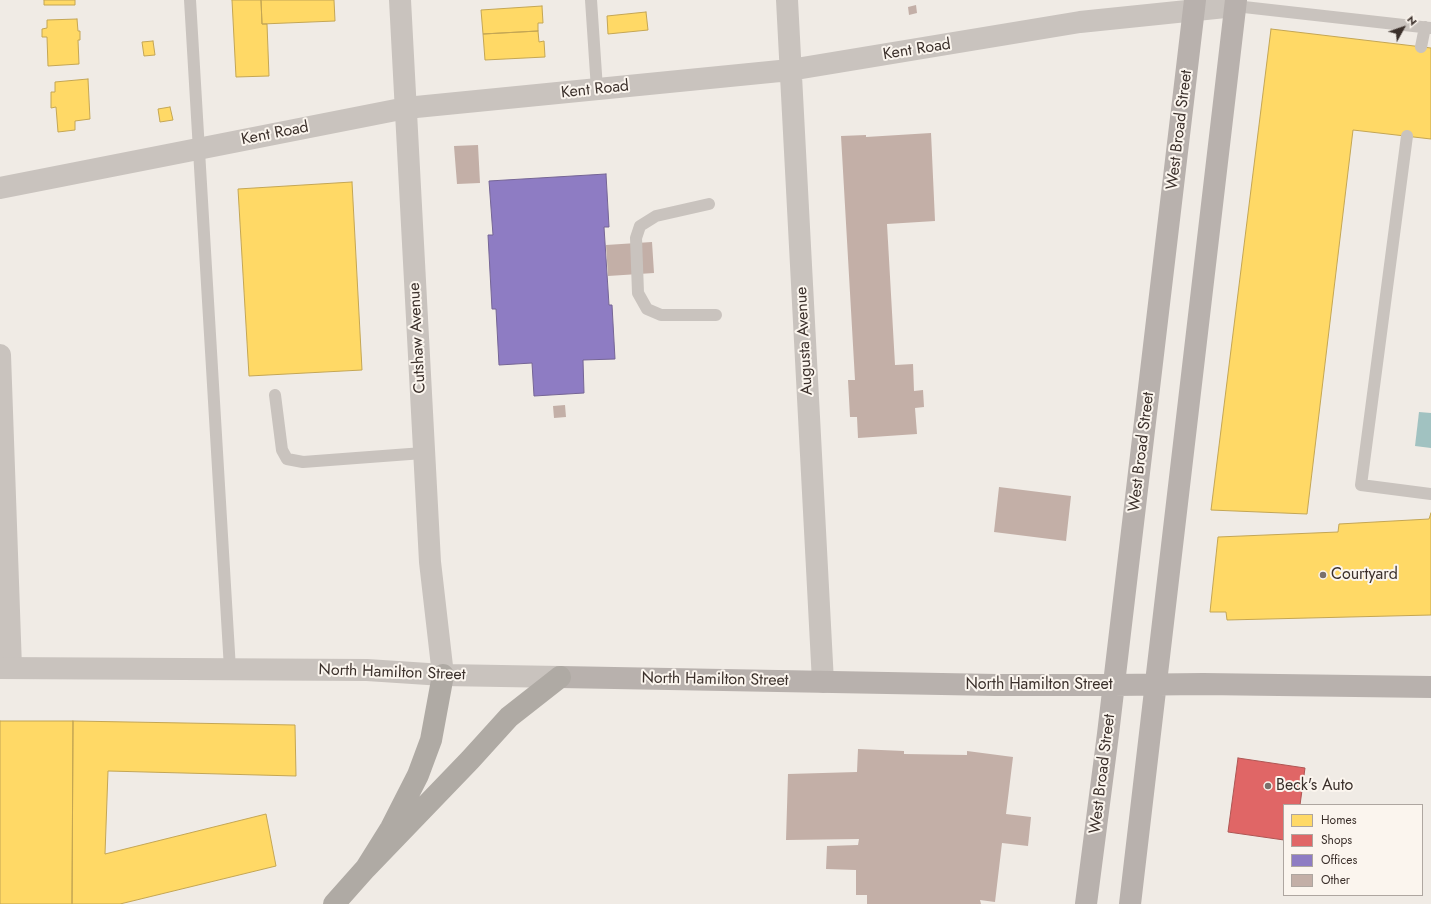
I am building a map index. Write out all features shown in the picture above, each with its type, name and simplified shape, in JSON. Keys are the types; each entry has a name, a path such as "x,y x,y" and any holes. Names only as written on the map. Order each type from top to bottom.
{"highway":[{"path":"366,868 391,828 418,775 431,740 442,675"},
{"path":"334,904 366,868 470,760 509,716 560,677"}],"main road":[{"path":"1130,904 1235,3"},
{"name":"West Broad Street","path":"1086,904 1114,686 1194,5"},
{"name":"North Hamilton Street","path":"560,677 1114,686 1203,684 1431,687"}],"street":[{"name":"Cutshaw Avenue","path":"400,0 423,453 430,562 442,675"},
{"name":"Augusta Avenue","path":"787,0 815,682"},
{"name":"Kent Road","path":"0,188 406,108 790,70 1080,22 1194,5 1235,3"},
{"path":"0,355 6,668"},
{"name":"North Hamilton Street","path":"6,668 367,670 442,675 560,677"}],"lane":[{"path":"190,0 230,669"},
{"path":"592,0 597,90"},
{"path":"1235,3 1428,28 1421,47"},
{"path":"1408,136 1361,485 1431,494"},
{"path":"709,204 656,216 640,226 636,238 638,293 647,309 661,315 716,315"},
{"path":"275,395 282,450 288,459 303,462 423,453"}],"water":[{"path":"1419,412 1431,413 1431,448 1415,446"}],"building: Homes":[{"path":"44,0 75,0 75,5 44,5"},
{"path":"232,0 261,0 262,24 267,24 269,76 236,77"},
{"path":"261,0 334,0 335,21 262,24"},
{"path":"542,6 543,23 538,23 538,31 483,34 481,10"},
{"path":"646,12 648,30 608,34 607,16"},
{"path":"77,19 78,31 80,31 80,40 78,40 79,64 48,66 47,37 42,37 42,29 47,28 47,20"},
{"path":"1271,29 1431,48 1431,139 1353,130 1307,514 1211,510"},
{"path":"538,31 539,42 544,41 545,57 485,60 483,34"},
{"path":"153,41 155,55 144,56 142,42"},
{"path":"88,79 90,119 75,121 75,130 58,132 56,107 51,108 51,92 55,92 55,82"},
{"path":"170,107 173,120 160,122 158,109"},
{"path":"352,182 362,370 249,376 238,189"},
{"name":"Courtyard","path":"1431,513 1431,615 1227,620 1226,612 1210,612 1218,537 1338,532 1339,524 1429,519"},
{"path":"0,721 73,721 72,904 0,904"},
{"path":"73,721 295,725 296,776 108,771 105,854 266,814 276,866 120,904 72,904"}],"building: Shops":[{"name":"Beck's Auto","path":"1238,758 1305,768 1300,804 1283,804 1283,840 1228,832"}],"building: Offices":[{"path":"606,174 609,227 604,227 609,305 612,305 615,359 583,360 584,393 534,396 532,363 499,365 496,309 492,309 488,235 493,235 489,181"}],"building: Other":[{"path":"916,5 917,13 909,15 908,7"},
{"path":"931,133 935,221 887,224 895,365 913,364 914,391 923,390 924,407 915,408 917,434 858,438 857,417 850,417 848,380 855,380 841,136 866,135 866,137"},
{"path":"478,145 480,183 457,184 454,146"},
{"path":"652,242 654,273 608,276 606,245"},
{"path":"565,405 566,417 554,418 553,406"},
{"path":"999,487 1071,496 1066,541 994,532"},
{"path":"858,749 904,751 904,754 967,755 967,751 1013,757 1006,814 1031,817 1028,846 1002,843 995,902 980,900 981,904 867,904 867,895 856,895 856,870 826,869 827,846 858,845 859,839 786,840 788,774 857,772"}],"place":[{"name":"Courtyard","path":"1323,575"},
{"name":"Beck's Auto","path":"1268,786"}]}
